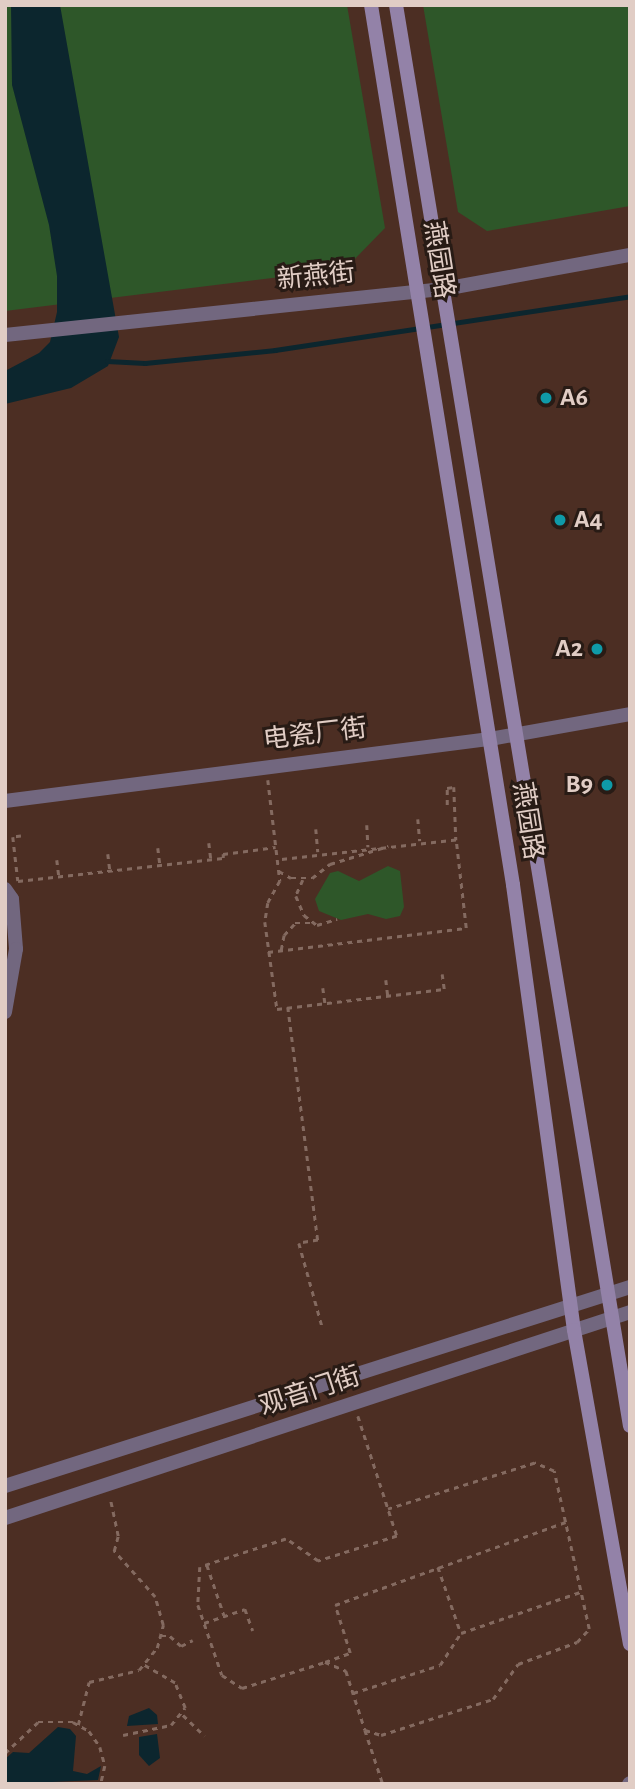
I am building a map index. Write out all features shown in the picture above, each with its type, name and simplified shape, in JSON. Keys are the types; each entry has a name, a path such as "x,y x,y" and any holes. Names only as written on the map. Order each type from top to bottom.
{"main road":[{"name":"燕园路","path":"371,5 490,739 570,1306 630,1644"},
{"name":"燕园路","path":"396,5 630,1426"}],"street":[{"name":"新燕街","path":"5,335 444,289 630,255"},
{"name":"电瓷厂街","path":"5,801 490,739 630,714"},
{"path":"5,889 12,899 16,949 5,1012"},
{"name":"观音门街","path":"5,1486 630,1287"},
{"name":"观音门街","path":"5,1518 630,1312"}],"path":[{"path":"266,766 279,872 265,922 277,1009 444,989 442,974"},
{"path":"268,952 466,928 456,840 454,787 447,788 447,805"},
{"path":"418,819 420,841"},
{"path":"366,825 368,847"},
{"path":"316,829 318,852"},
{"path":"21,836 13,837 18,881 211,860 223,858 223,854 276,848"},
{"path":"277,860 318,852 420,841 456,840"},
{"path":"209,843 211,860"},
{"path":"311,923 298,905 296,887 303,880 342,860 392,844"},
{"path":"158,848 160,865"},
{"path":"108,854 110,871"},
{"path":"57,860 59,877"},
{"path":"279,872 303,880"},
{"path":"281,950 284,935 295,923 329,925 337,919"},
{"path":"386,980 387,996"},
{"path":"323,988 325,1003"},
{"path":"288,1007 318,1240 299,1243 322,1325"},
{"path":"354,1403 397,1536 318,1561 286,1539 200,1567 196,1589 204,1623 222,1675 242,1688 350,1653 335,1605 565,1521"},
{"path":"365,1730 381,1735 492,1699 518,1664 577,1642 589,1629 554,1471 535,1463 388,1509"},
{"path":"78,1725 89,1682 130,1674 144,1665 161,1636 155,1597 114,1551 118,1526 106,1485"},
{"path":"207,1565 224,1616"},
{"path":"438,1567 460,1633"},
{"path":"353,1693 440,1665 460,1633 581,1592"},
{"path":"204,1623 245,1609 253,1631"},
{"path":"161,1636 170,1636 181,1646 193,1640"},
{"path":"325,1662 346,1671 383,1784"},
{"path":"144,1665 181,1689 183,1715 205,1736"},
{"path":"123,1735 171,1725 183,1715"},
{"path":"5,1753 38,1722 55,1719 78,1725 100,1747 105,1766 101,1784"}],"green space":[{"path":"5,5 347,5 385,228 345,269 5,311"},
{"path":"423,5 630,5 630,206 487,231 458,212"},
{"path":"388,866 400,871 404,907 400,916 386,919 368,914 341,920 319,911 315,899 330,873 338,871 359,881"}],"water":[{"path":"11,5 60,5 119,337 108,366 71,388 5,404 5,371 39,353 50,342 57,312 57,276 49,225 12,85"},
{"path":"149,1708 157,1715 158,1724 127,1726 129,1716"},
{"path":"58,1727 70,1729 76,1736 73,1771 87,1774 101,1766 98,1780 5,1784 5,1759 13,1752 29,1753"},
{"path":"157,1734 160,1758 149,1766 139,1755 139,1737"}],"waterway":[{"path":"107,361 145,363 275,350 630,296"}],"place":[{"name":"A6","path":"546,398"},
{"name":"A4","path":"560,520"},
{"name":"A2","path":"597,649"},
{"name":"B9","path":"607,785"}]}
